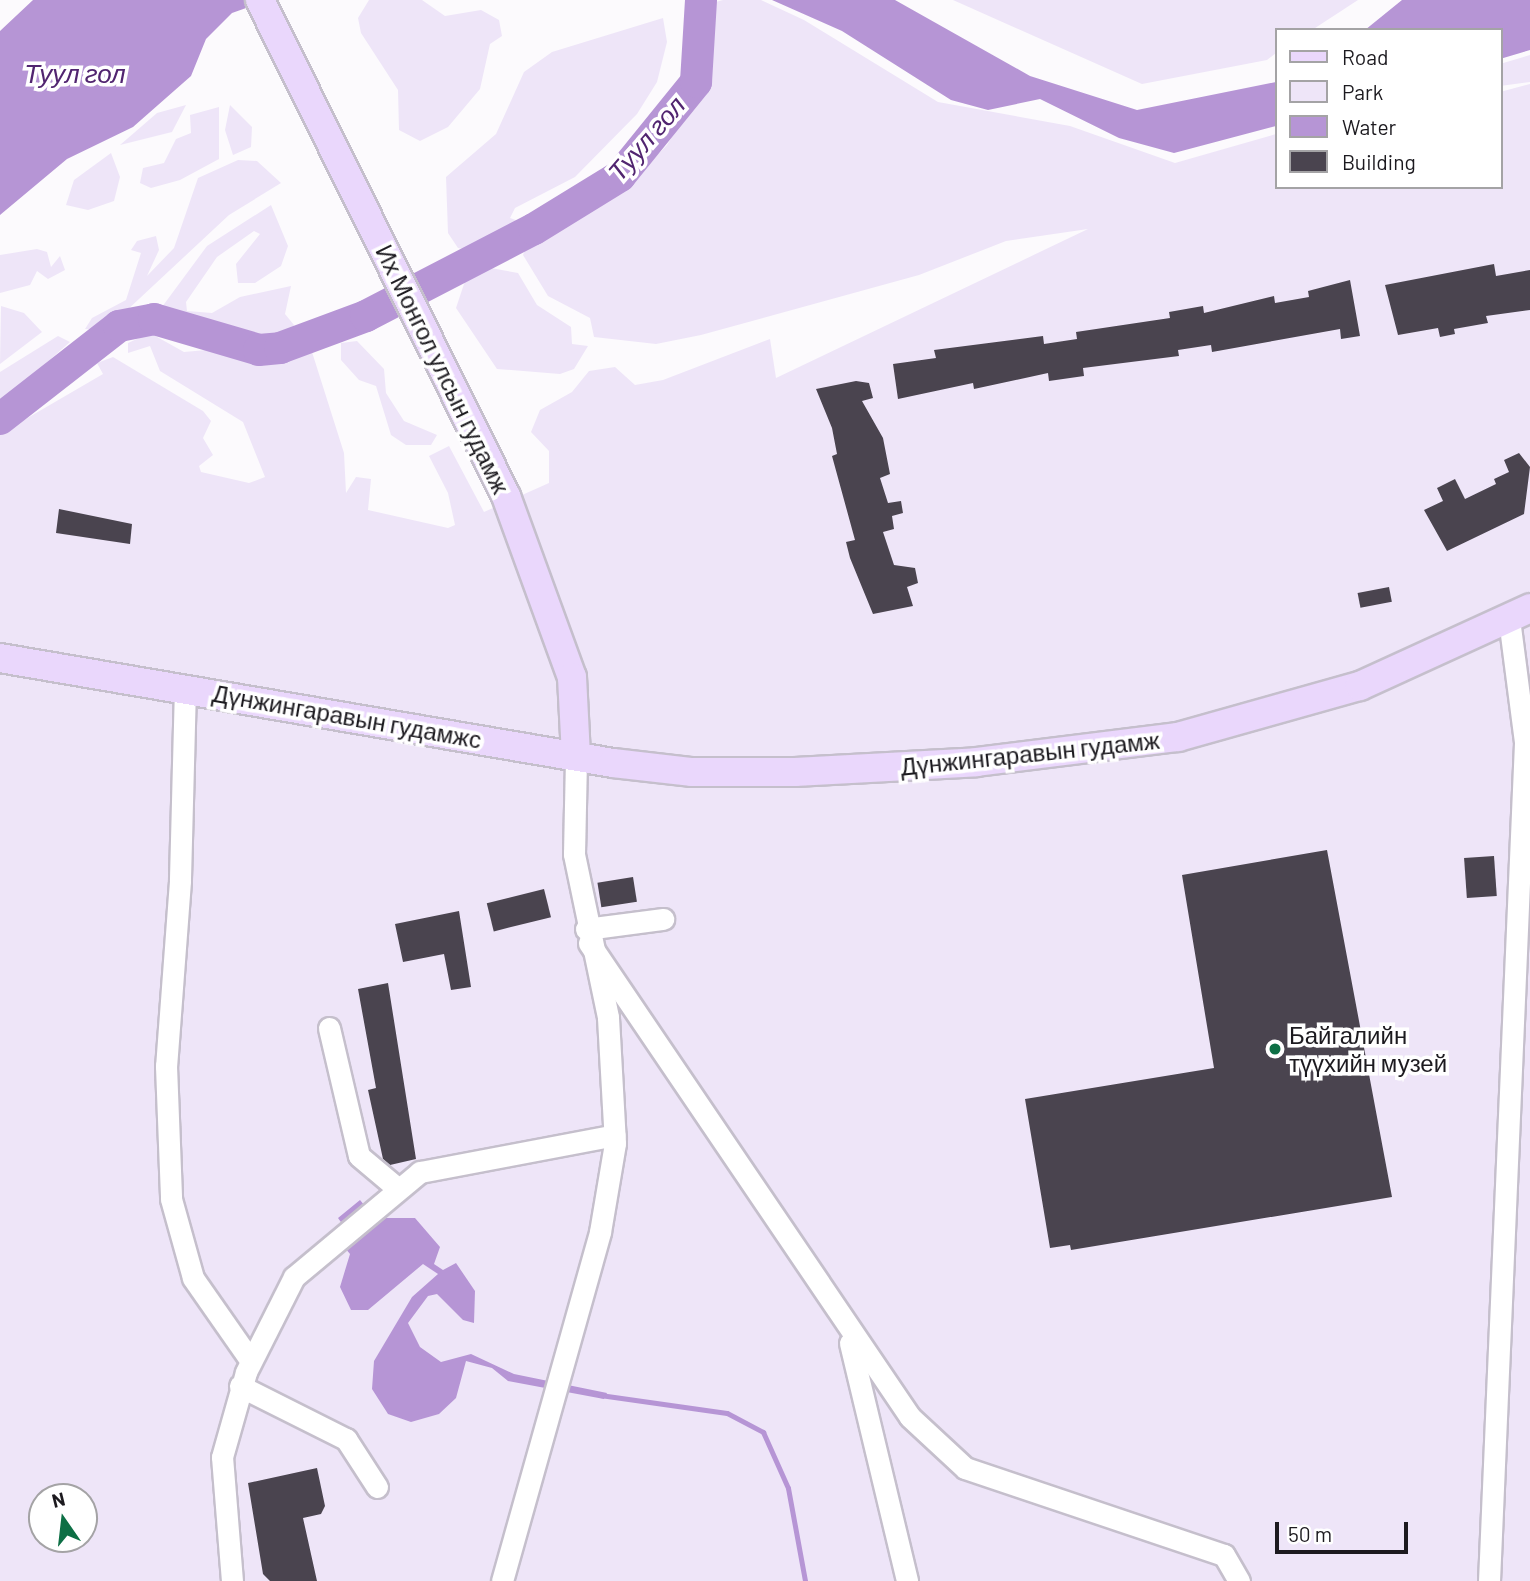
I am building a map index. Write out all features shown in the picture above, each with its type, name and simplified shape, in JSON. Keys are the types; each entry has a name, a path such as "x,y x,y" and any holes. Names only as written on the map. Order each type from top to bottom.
{"main road":[{"name":"Их Монгол улсын гудамж","path":"260,0 488,457 572,677 576,755"},
{"name":"Дүнжингаравын гудамж","path":"509,744 692,772 746,773 927,766 1128,746 1275,713 1360,686 1520,613"},
{"path":"0,658 185,687"},
{"name":"Дүнжингаравын гудамжс","path":"185,687 509,744"}],"street":[{"path":"1489,1581 1525,742 1520,613"},
{"path":"185,687 180,881 166,1066 171,1199 192,1278 251,1361"},
{"path":"502,1581 600,1232 615,1135 608,1017 588,936 574,854 576,755"},
{"path":"588,936 663,919"},
{"path":"588,936 848,1334 910,1417 965,1468 1224,1555 1239,1581"},
{"path":"329,1028 359,1156 396,1187"},
{"path":"232,1581 222,1457 240,1386 287,1285 336,1238 396,1187 435,1166 615,1135"},
{"path":"848,1334 907,1581"},
{"path":"240,1386 346,1439 377,1487"}],"green space":[{"path":"369,0 422,0 445,16 481,10 499,20 502,36 490,44 480,89 448,127 420,141 399,130 398,90 361,33 358,18"},
{"path":"723,0 761,0 804,20 938,102 1070,126 1175,163 1274,135 1274,189 1502,189 1502,91 1530,84 1530,1581 0,1581 0,434 103,374 97,363 113,357 203,411 211,421 203,438 213,455 199,466 201,472 249,483 265,477 243,422 160,371 150,346 128,353 128,343 150,333 184,352 217,349 273,359 312,352 344,453 346,493 356,477 371,479 368,510 448,528 455,525 448,493 429,456 449,446 484,512 549,483 549,451 531,432 540,410 572,392 589,371 615,367 635,385 663,380 770,339 776,378 1088,229 1006,241 919,275 701,335 656,344 594,337 590,318 548,296 523,255 527,245 622,192 667,145 712,72 712,3"},
{"path":"953,0 1358,0 1315,28 1274,28 1274,55 1267,60 1142,84"},
{"path":"663,18 667,42 657,82 637,114 575,177 515,208 510,218 527,224 518,234 473,251 458,248 448,233 446,177 496,134 524,72 552,52"},
{"path":"1530,55 1530,82 1502,86 1502,63"},
{"path":"186,105 172,132 120,145 157,113"},
{"path":"230,105 252,127 251,147 233,155 225,130"},
{"path":"219,107 219,159 180,180 151,188 140,183 143,168 164,163 176,139 191,133 190,115"},
{"path":"111,153 120,177 114,201 88,210 66,205 74,180"},
{"path":"238,160 257,161 281,183 229,215 124,313 100,330 85,329 92,318 126,300 141,253 131,250 137,241 156,236 159,250 147,276 174,248 198,178"},
{"path":"271,205 288,246 281,266 255,283 238,283 236,264 260,234 254,231 217,257 186,302 187,311 212,313 240,297 291,286 285,314 294,325 291,333 268,338 159,311 207,246"},
{"path":"37,249 47,252 51,267 60,256 65,270 48,279 37,271 30,285 0,293 0,255"},
{"path":"491,268 518,273 537,305 571,327 572,344 588,346 574,369 560,374 497,369 456,308 465,281"},
{"path":"1,306 24,313 42,332 0,364"},
{"path":"58,336 70,342 0,404 0,372"},
{"path":"357,341 384,369 386,393 404,421 437,435 431,445 406,445 391,435 376,386 359,380 341,360 341,343"}],"water":[{"name":"Туул гол","path":"33,0 269,0 232,13 206,39 191,76 133,127 67,159 0,215 0,31"},
{"path":"772,0 895,0 1030,76 1137,110 1274,82 1274,127 1174,153 1119,138 1040,99 988,110 951,100 842,31"},
{"path":"1402,0 1530,0 1530,50 1502,58 1502,28 1367,28"},
{"path":"360,1200 375,1218 415,1218 440,1247 434,1264 443,1270 456,1263 475,1291 474,1323 463,1320 437,1294 428,1296 408,1323 420,1347 441,1362 471,1354 514,1374 607,1393 604,1399 508,1381 492,1368 466,1361 456,1398 439,1414 411,1422 388,1414 372,1389 374,1361 412,1297 438,1274 423,1264 368,1310 351,1310 340,1287 350,1254 345,1248 353,1239 338,1218"}],"building":[{"path":"1494,264 1496,276 1530,270 1530,310 1486,316 1488,323 1454,329 1455,334 1440,337 1438,328 1398,335 1385,285"},
{"path":"1350,280 1360,336 1341,339 1340,329 1212,352 1211,345 1178,350 1179,356 1083,368 1084,376 1049,381 1048,373 974,389 973,383 898,399 893,364 936,358 934,350 1043,336 1044,344 1077,339 1076,332 1170,318 1169,312 1203,306 1204,313 1274,296 1275,303 1309,297 1308,291"},
{"path":"856,381 869,383 873,398 862,401 883,438 890,474 880,478 888,503 901,501 903,513 892,516 894,529 883,532 894,565 915,568 918,583 907,587 913,606 873,614 850,558 846,542 855,540 832,456 837,454 832,428 816,389"},
{"path":"1519,453 1530,467 1524,514 1447,551 1424,510 1443,501 1437,488 1455,479 1465,499 1496,484 1494,479 1509,472 1504,460"},
{"path":"59,509 132,524 130,544 56,533"},
{"path":"1389,587 1392,602 1360,608 1358,593"},
{"path":"1327,850 1392,1197 1071,1250 1070,1245 1050,1248 1025,1099 1214,1068 1182,875"},
{"path":"1494,856 1497,896 1467,898 1464,858"},
{"path":"633,877 637,902 601,907 597,883"},
{"path":"544,889 551,917 494,931 487,903"},
{"path":"459,911 471,987 451,990 444,954 403,962 395,924"},
{"path":"388,983 416,1159 390,1165 383,1159 368,1090 376,1088 358,989"},
{"path":"317,1468 325,1506 321,1514 303,1518 317,1581 270,1581 263,1574 248,1483"}],"waterway":[{"name":"Туул гол","path":"0,419 119,326 154,319 259,350 280,348 366,316 534,229 620,176 696,82 701,0"},
{"path":"600,1395 727,1413 763,1432 788,1488 805,1581"}],"place":[{"name":"Байгалийн түүхийн музей","path":"1275,1049"}]}
